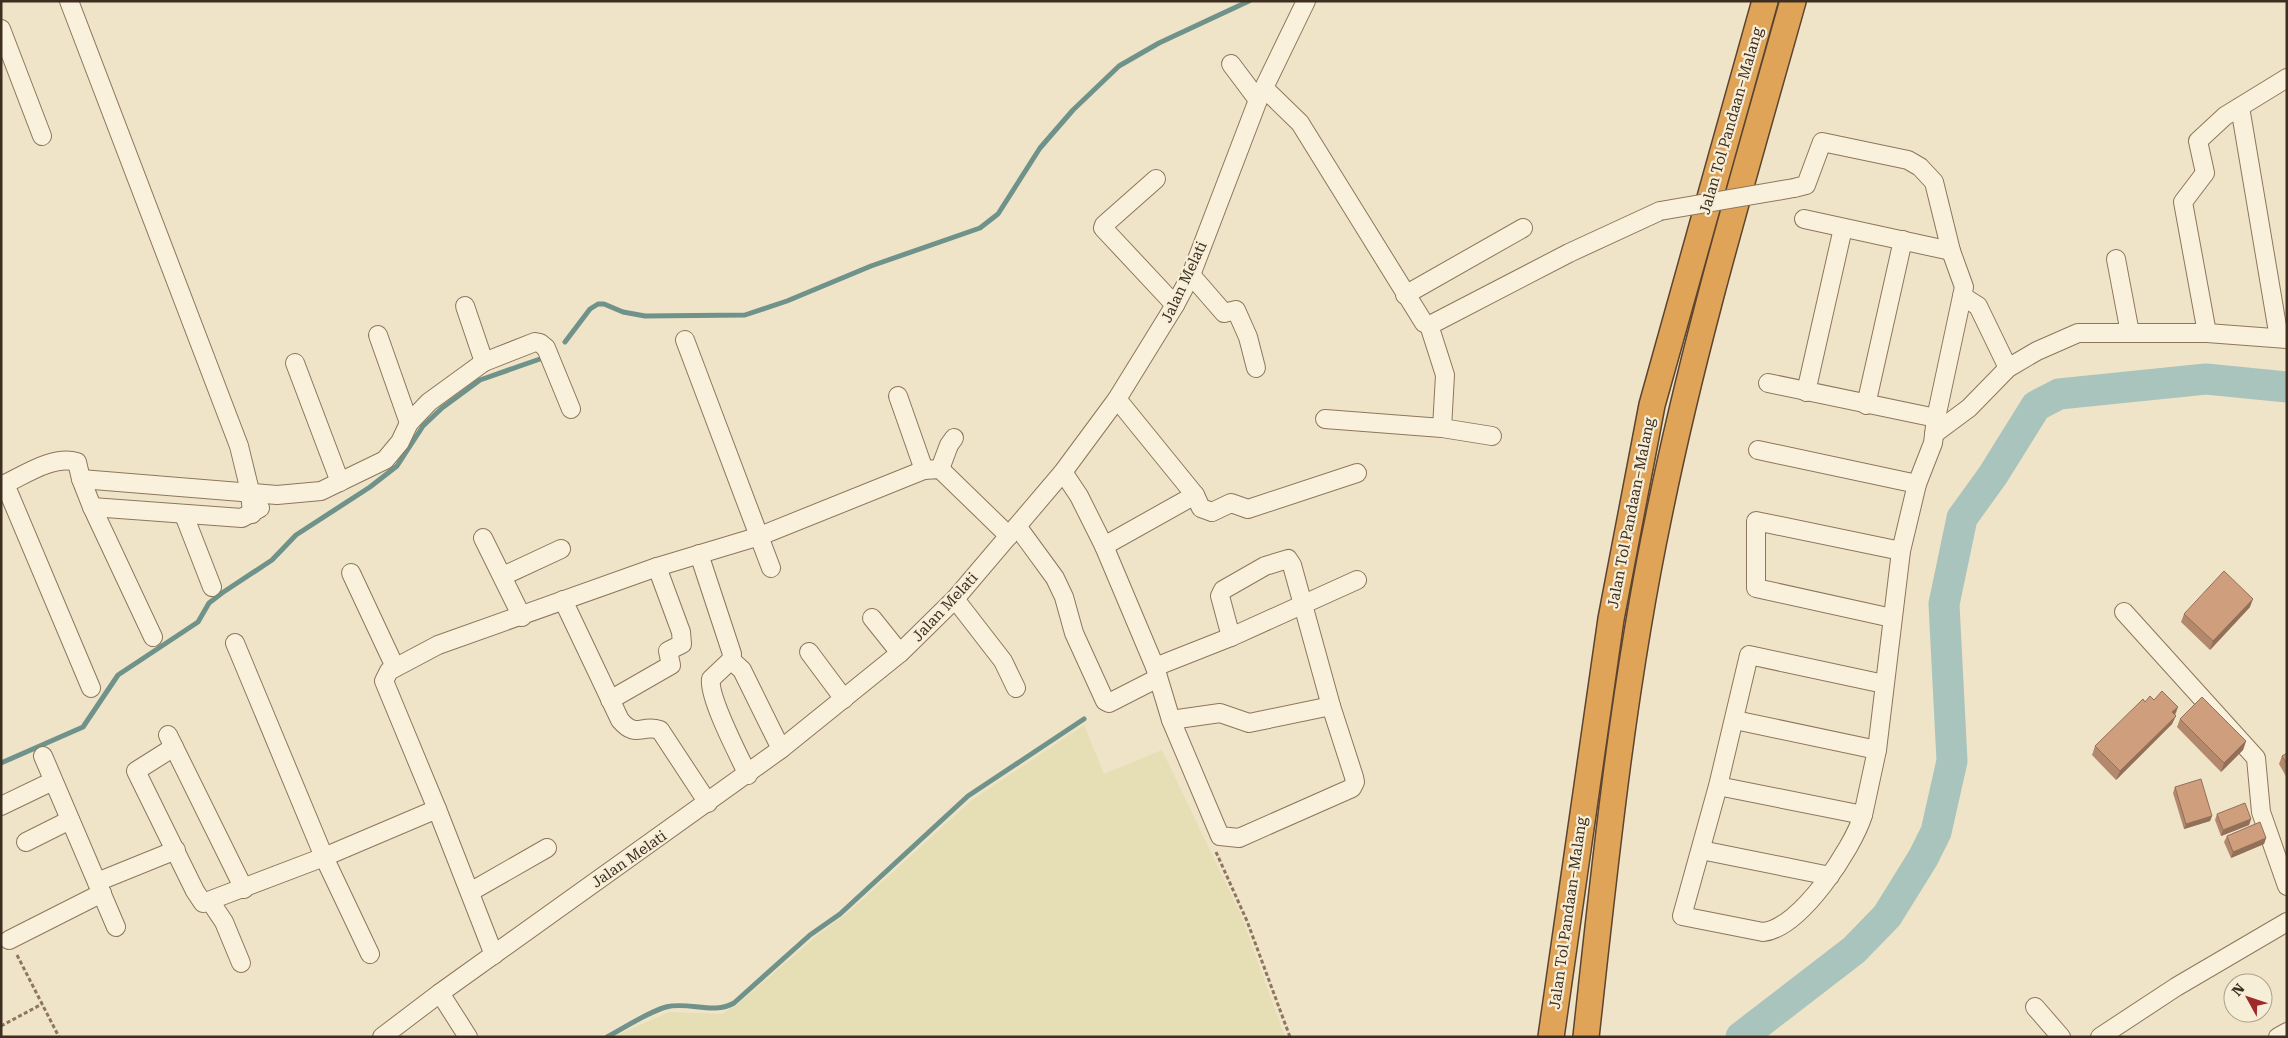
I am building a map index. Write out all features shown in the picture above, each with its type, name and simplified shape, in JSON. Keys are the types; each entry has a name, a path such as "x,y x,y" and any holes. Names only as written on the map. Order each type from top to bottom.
{"highway":[{"name":"Jalan Tol Pandaan–Malang","path":"1551,1037 1610,619 1652,405 1764,1"},
{"name":"Jalan Tol Pandaan–Malang","path":"1586,1037 1610,820 1634,654 1658,517 1683,405 1720,261 1793,1"}],"street":[{"path":"69,1 239,446 250,491 252,514"},
{"name":"Jalan Melati","path":"382,1037 440,993 748,775 900,653 955,599 1063,472 1117,399 1175,305 1196,280 1261,94 1305,2"},
{"path":"1,29 42,136"},
{"path":"1231,64 1261,94 1300,123 1419,319 1429,325 1445,375 1442,428"},
{"path":"2207,333 2183,202 2205,173 2198,141 2225,116 2287,78"},
{"path":"1768,383 1866,405 1935,426 1969,408 2008,368 2037,351 2078,333 2207,333 2283,338 2240,107"},
{"path":"1429,325 1569,253 1660,211 1806,185 1822,142 1908,160 1920,167 1934,182 1950,250 1964,287 1935,426 1933,444 1917,484 1901,550 1877,750 1858,833 1817,893 1773,931 1763,932 1682,916 1735,720 1749,655 1884,684"},
{"path":"1156,179 1104,225 1103,228 1175,305"},
{"path":"1804,219 1950,250"},
{"path":"1405,294 1523,228"},
{"path":"1806,392 1843,228"},
{"path":"1866,405 1903,240"},
{"path":"2116,259 2130,333"},
{"path":"1196,280 1224,313 1236,310 1248,336 1256,368"},
{"path":"1962,296 1978,306 2008,368"},
{"path":"465,306 484,362"},
{"path":"378,335 409,423"},
{"path":"684,340 771,568"},
{"path":"81,479 250,491 276,495 321,491 385,460 400,442 409,423 429,402 484,362 528,344 540,343 546,348 571,409"},
{"path":"295,363 340,482"},
{"path":"898,396 932,469 1013,531 1055,578 1064,597 1074,633 1105,701 1109,703 1154,676 1231,637 1302,603 1357,580"},
{"path":"1117,399 1194,495 1202,508 1212,512 1231,503 1248,509 1357,473"},
{"path":"1325,419 1442,428 1492,436"},
{"path":"494,955 384,681 386,674 395,667 438,645 522,617 657,566 760,536 932,469 954,438"},
{"path":"1758,450 1917,484"},
{"path":"91,688 5,484 57,460 68,459 77,462 81,479 92,507 153,637"},
{"path":"1063,472 1079,496 1104,546 1171,720 1218,833 1220,836 1228,838 1239,838 1334,798 1354,786 1354,776 1331,706 1292,565 1288,559 1265,566 1229,585 1220,596 1231,637"},
{"path":"92,507 242,518 252,514 276,495"},
{"path":"1104,546 1194,495"},
{"path":"184,515 212,586"},
{"path":"1892,618 1756,588 1756,521 1901,550"},
{"path":"483,538 522,617"},
{"path":"503,576 561,549"},
{"path":"699,554 732,654 731,660 711,679 711,685 748,775"},
{"path":"610,700 671,665 668,651 682,644 681,632 657,566"},
{"path":"351,573 395,667"},
{"path":"955,599 1003,661 1016,688"},
{"path":"563,600 620,720 628,729 633,731 654,728 660,730 708,803"},
{"path":"2124,612 2256,758 2261,812 2287,886"},
{"path":"872,618 900,653"},
{"path":"235,643 324,857 370,954"},
{"path":"808,652 844,699"},
{"path":"731,660 742,670 782,749"},
{"path":"1171,720 1220,713 1249,723 1331,706"},
{"path":"1735,720 1877,750"},
{"path":"244,888 171,741 136,771 203,903 210,901 244,888 324,857 437,809"},
{"path":"43,756 116,927"},
{"path":"1,806 53,781"},
{"path":"1718,786 1863,815"},
{"path":"26,842 70,820"},
{"path":"470,892 547,848"},
{"path":"9,940 99,887 176,850"},
{"path":"1701,850 1830,876"},
{"path":"210,901 224,922 241,963"},
{"path":"2100,1037 2176,987 2287,922"},
{"path":"440,993 468,1037"},
{"path":"2035,1007 2062,1037"},
{"path":"2278,1037 2287,1032"}],"path":[{"path":"1228,838 1211,840 1246,920 1290,1037"},
{"path":"9,940 59,1037"},
{"path":"1,1026 42,1004"}],"shaded area":[{"path":"1084,725 1104,774 1162,750 1241,915 1285,1037 613,1037 669,1012 722,1014 737,1005 820,933 849,912 972,800"}],"building":[{"path":"2224,571 2253,599 2213,641 2184,614"},
{"path":"2162,691 2178,707 2172,712 2176,716 2120,771 2095,746 2143,699 2145,702 2150,696 2154,700"},
{"path":"2202,697 2246,741 2224,763 2180,719"},
{"path":"2287,753 2287,764 2282,756"},
{"path":"2201,779 2212,816 2186,824 2175,787"},
{"path":"2245,803 2251,819 2223,830 2217,814"},
{"path":"2260,822 2266,838 2233,852 2227,836"}],"waterway":[{"path":"565,342 590,309 598,304 604,304 623,312 645,316 745,315 787,301 871,266 980,228 998,214 1040,148 1073,110 1119,66 1159,43 1249,1"},
{"path":"1,763 83,727 118,675 198,622 209,603 272,560 296,535 370,487 397,466 423,426 442,408 480,380 540,359"},
{"path":"1741,1037 1854,950 1887,916 1923,858 1936,832 1952,761 1944,604 1962,518 1993,475 2036,406 2059,394 2206,379 2287,387"},
{"path":"607,1037 644,1016 666,1007 718,1008 734,1003 810,935 840,914 968,796 1084,719"}]}
